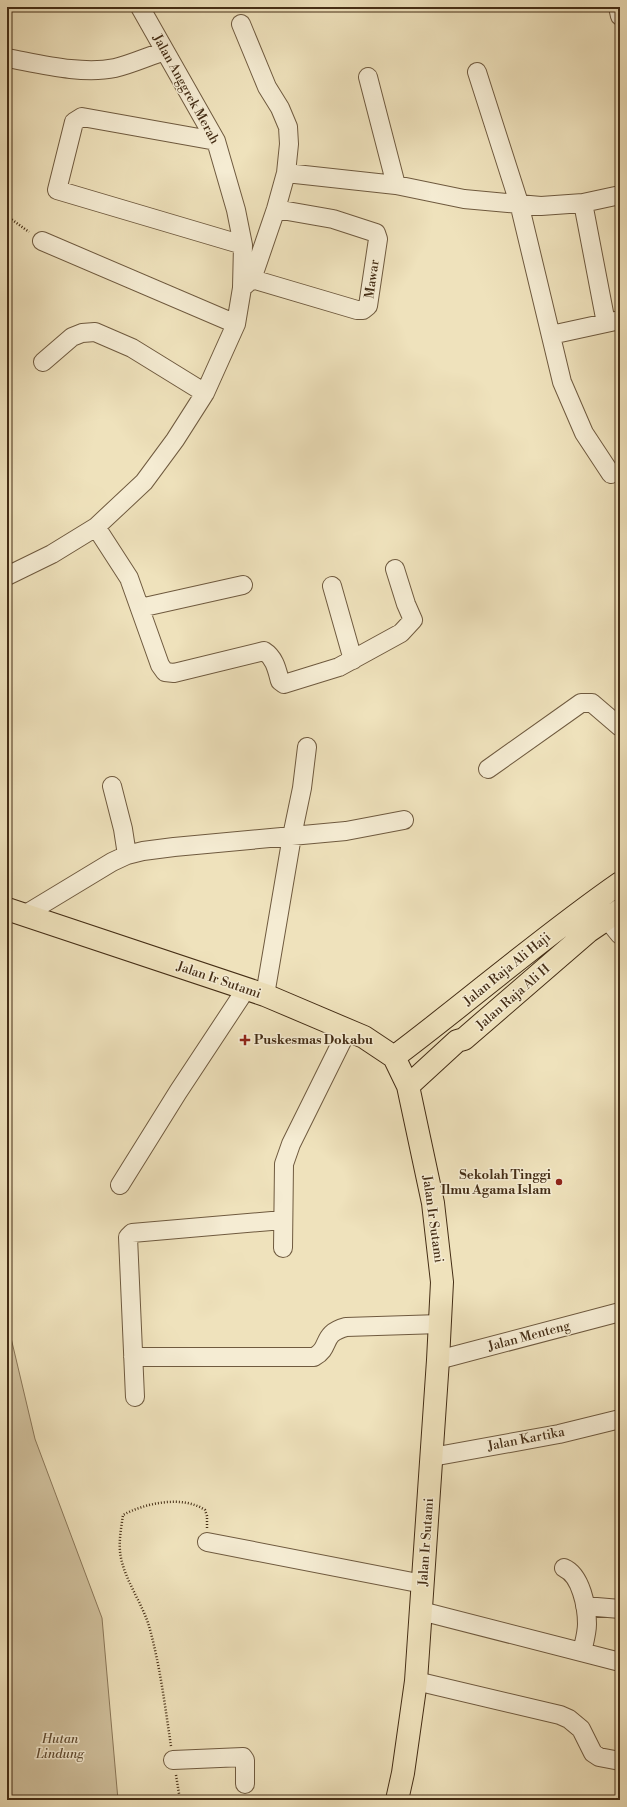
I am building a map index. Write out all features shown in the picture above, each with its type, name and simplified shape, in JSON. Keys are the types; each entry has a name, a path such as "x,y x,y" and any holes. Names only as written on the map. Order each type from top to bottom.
{"main road":[{"name":"Jalan Raja Ali Haji","path":"394,1057 574,915 620,883"},
{"name":"Jalan Ir Sutami","path":"17,912 256,992 364,1037 394,1057 408,1086 433,1203 442,1282 432,1457 416,1681 404,1773 397,1800"},
{"name":"Jalan Raja Ali H","path":"408,1086 457,1041 464,1039 589,931 616,921"}],"street":[{"name":"Jalan Anggrek Merah","path":"7,576 52,554 96,527 144,482 175,440 206,393 236,324 247,283 243,245 236,210 216,141 140,7"},
{"path":"618,7 620,16"},
{"path":"241,24 267,87 280,108 288,127 289,144 286,173 276,210 247,283"},
{"path":"7,58 76,69 96,70 115,68 165,51"},
{"path":"477,72 519,203 562,382 582,427 611,474"},
{"path":"368,77 396,185"},
{"path":"216,141 82,117 74,122 58,190 243,245"},
{"path":"286,173 396,185 464,199 541,206 583,203 620,195"},
{"path":"551,335 613,322 583,203"},
{"name":"Mawar","path":"247,283 357,310 363,310 368,306 378,240 376,233 333,219 276,210"},
{"path":"42,241 236,324"},
{"path":"43,362 72,337 82,333 95,332 132,348 206,393"},
{"path":"96,527 129,578 160,665 165,672 174,674 264,651 270,655 276,665 280,682 284,684 340,667 401,633 413,620 406,604 395,569"},
{"path":"140,608 243,585"},
{"path":"332,586 353,660"},
{"path":"488,769 581,703 592,703 620,727"},
{"path":"120,1185 178,1092 256,992 302,788 307,747"},
{"path":"112,786 123,829 127,855"},
{"path":"17,912 127,855 174,847 346,831 404,820"},
{"path":"283,1248 284,1164 291,1144 347,1031"},
{"path":"135,1397 128,1237 132,1233 283,1220"},
{"name":"Jalan Menteng","path":"438,1360 620,1312"},
{"path":"133,1357 314,1357 321,1353 334,1330 346,1327 440,1324"},
{"name":"Jalan Kartika","path":"432,1457 559,1434 620,1418"},
{"path":"207,1542 423,1584"},
{"path":"564,1568 571,1571 574,1576 585,1606 587,1625 582,1652"},
{"path":"585,1606 620,1609"},
{"path":"421,1611 620,1662"},
{"path":"416,1681 560,1715 569,1719 580,1729 593,1753 599,1757 620,1761"},
{"path":"174,1760 243,1757 245,1760 245,1784"}],"path":[{"path":"7,216 42,241"},
{"path":"180,1800 159,1668 148,1624 136,1598 121,1558 120,1538 123,1515 136,1508 169,1502 192,1504 205,1510 207,1516 207,1542"}],"green space":[{"name":"Hutan Lindung","path":"7,1321 35,1439 102,1618 118,1800 7,1800"}],"place":[{"name":"Puskesmas Dokabu","path":"245,1040"},
{"name":"Sekolah Tinggi Ilmu Agama Islam","path":"559,1182"}]}
